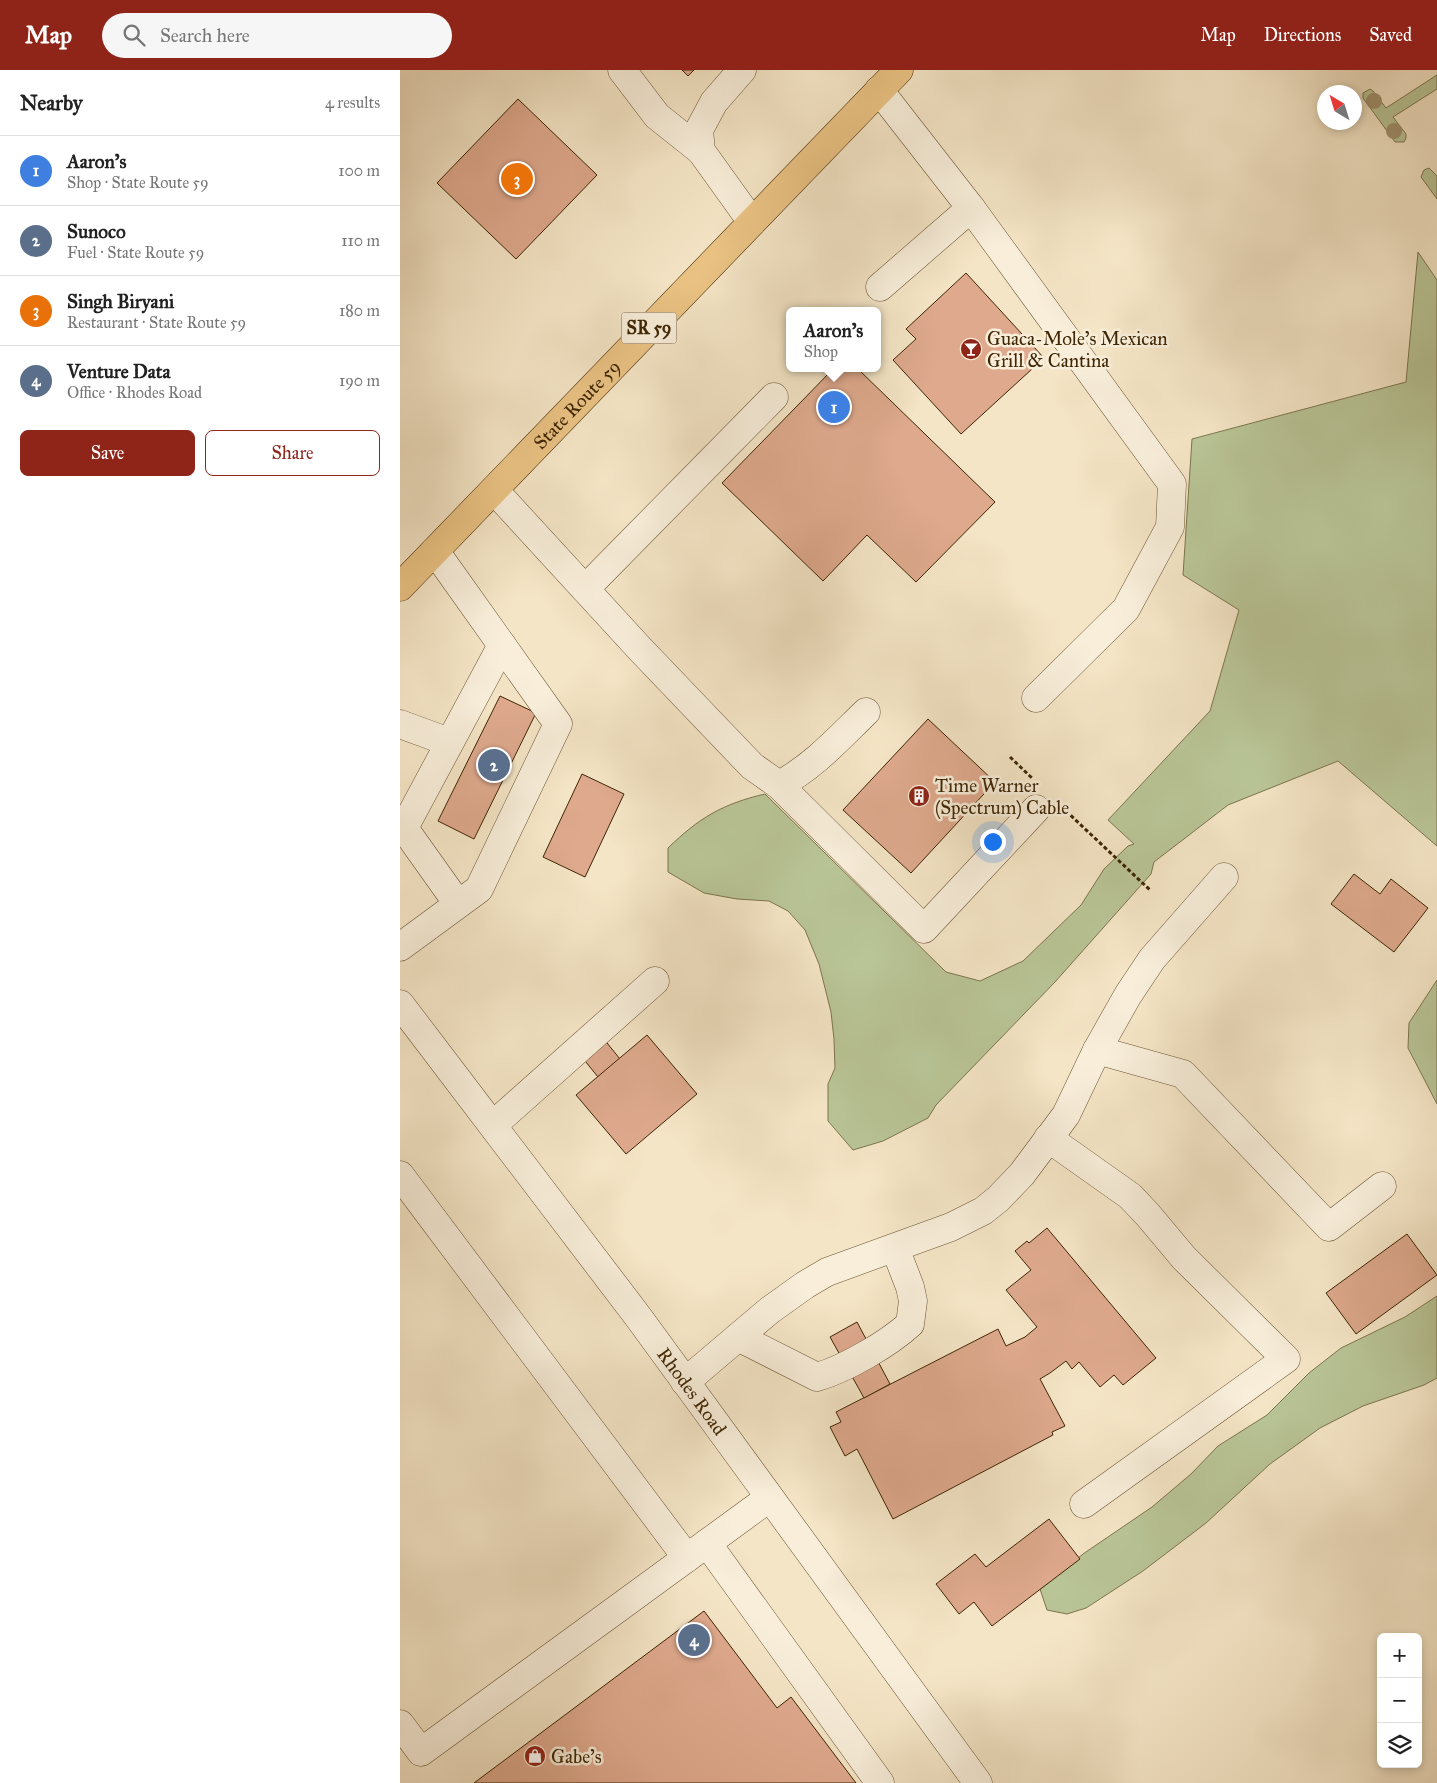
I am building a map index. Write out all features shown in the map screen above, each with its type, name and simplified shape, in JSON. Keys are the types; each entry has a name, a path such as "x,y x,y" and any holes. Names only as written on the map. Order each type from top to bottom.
{"main road":[{"name":"State Route 59","path":"400,587 899,70"}],"street":[{"path":"622,70 657,116 701,152 752,222"},
{"path":"701,152 699,130 714,102 742,70"},
{"path":"879,90 971,208 1172,484 1170,527 1126,609 1036,698"},
{"path":"880,287 971,208"},
{"path":"585,589 774,397"},
{"path":"494,490 640,650 752,766 779,785 924,928 1037,796"},
{"path":"400,947 479,889 558,724 435,551"},
{"path":"458,904 404,828 502,645"},
{"path":"779,785 794,778 822,755 866,712"},
{"path":"400,724 449,742"},
{"path":"685,1382 785,1298 827,1272 951,1227 983,1211 998,1199 1022,1174 1066,1114 1097,1050 1152,959 1224,877"},
{"path":"493,1125 655,981"},
{"name":"Rhodes Road","path":"400,1004 602,1268 978,1783"},
{"path":"1097,1050 1183,1074 1329,1227 1382,1186"},
{"path":"1048,1138 1130,1196 1184,1258 1286,1359 1084,1504"},
{"path":"400,1175 880,1783"},
{"path":"738,1336 817,1377 831,1373 895,1338 910,1324 913,1301 910,1287 895,1248"},
{"path":"400,1724 420,1752 769,1498"}],"path":[{"path":"1010,757 1037,796"},
{"path":"1066,810 1150,890"}],"green space":[{"path":"1437,75 1437,89 1393,117 1406,134 1404,142 1395,142 1363,98 1363,93 1370,89 1386,108"},
{"path":"1429,168 1437,176 1437,199 1421,177 1424,170"},
{"path":"1418,252 1437,280 1437,846 1338,761 1228,805 1154,862 1151,874 1055,982 936,1105 928,1118 883,1141 853,1150 828,1121 828,1084 835,1068 831,1012 819,964 805,930 788,911 769,901 737,899 704,893 668,872 668,848 701,820 736,802 765,794 946,972 980,981 1023,961 1081,905 1104,869 1128,846 1134,844 1108,820 1210,711 1239,610 1183,575 1192,439 1406,382"},
{"path":"1437,980 1437,1104 1408,1048 1409,1023"},
{"path":"1437,1296 1437,1378 1424,1385 1363,1406 1320,1428 1270,1464 1206,1523 1143,1571 1086,1608 1067,1614 1047,1610 1040,1589 1083,1554 1152,1507 1191,1474 1218,1446 1267,1415 1309,1373 1341,1348 1405,1317"}],"building":[{"path":"682,70 694,70 688,76"},
{"path":"518,99 597,175 516,259 437,183"},
{"name":"Guaca-Mole's Mexican Grill & Cantina","path":"966,273 1044,358 961,434 893,360 916,339 906,329"},
{"path":"830,372 861,372 995,502 916,582 867,535 823,581 722,483"},
{"path":"500,696 536,713 474,839 438,821"},
{"name":"Time Warner (Spectrum) Cable","path":"928,719 995,782 911,873 843,810"},
{"path":"582,774 624,794 585,877 543,857"},
{"path":"1354,874 1380,894 1391,879 1428,908 1394,952 1331,904"},
{"path":"599,1033 620,1059 598,1077 577,1051"},
{"path":"647,1035 697,1094 626,1154 576,1095"},
{"path":"1047,1228 1156,1358 1123,1385 1114,1375 1100,1387 1079,1362 1072,1369 1066,1361 1040,1379 1065,1426 1052,1432 1053,1435 893,1519 857,1449 845,1456 830,1427 841,1422 836,1412 998,1329 1006,1346 1025,1337 1037,1327 1006,1290 1031,1270 1015,1251 1027,1241 1029,1243"},
{"path":"1407,1234 1437,1275 1356,1334 1326,1293"},
{"path":"857,1322 890,1384 864,1398 830,1337"},
{"path":"1049,1519 1080,1559 992,1626 974,1602 959,1614 936,1584 975,1554 986,1567"},
{"path":"704,1611 777,1708 791,1697 856,1783 474,1783"}],"place":[{"name":"Singh Biryani","path":"517,179"},
{"name":"Guaca-Mole's Mexican Grill & Cantina","path":"971,349"},
{"name":"Aaron's","path":"834,407"},
{"name":"Sunoco","path":"494,765"},
{"name":"Time Warner (Spectrum) Cable","path":"919,796"},
{"name":"Venture Data","path":"694,1640"},
{"name":"Gabe's","path":"535,1756"}]}
